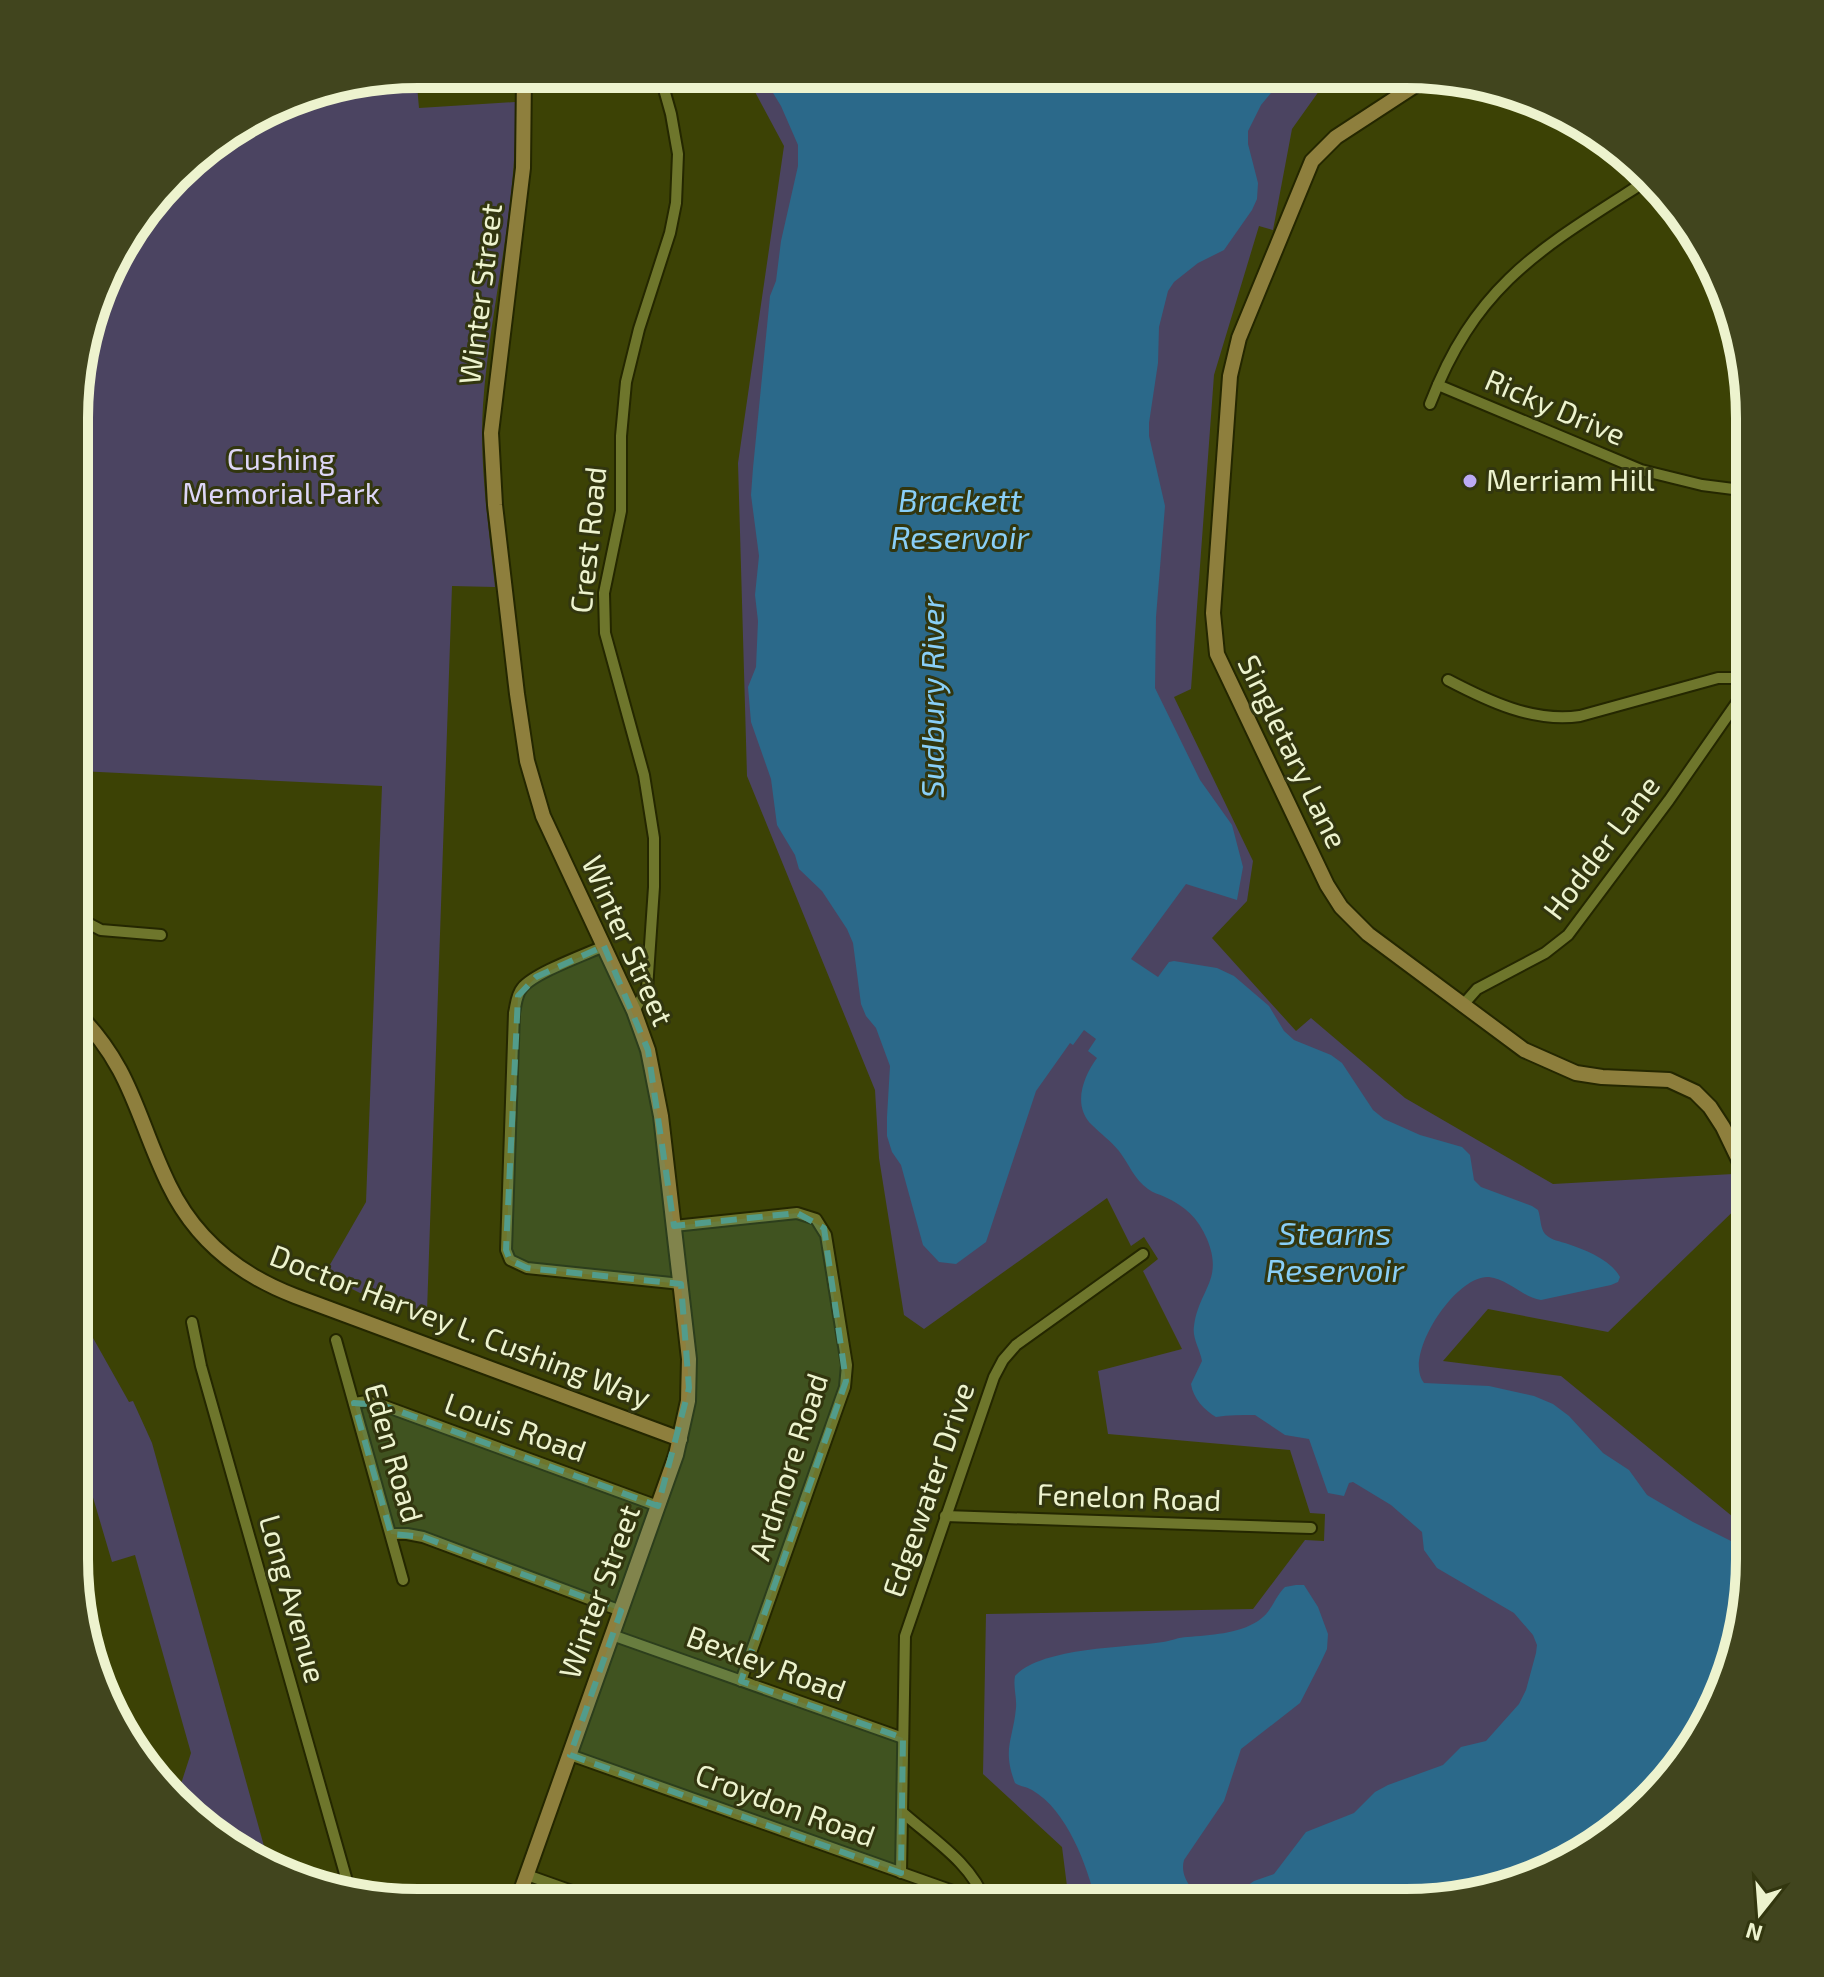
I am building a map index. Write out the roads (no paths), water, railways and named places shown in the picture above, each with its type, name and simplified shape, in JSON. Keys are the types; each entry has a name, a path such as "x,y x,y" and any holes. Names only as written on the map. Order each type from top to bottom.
{"street":[{"name":"Winter Street","path":"522,1889 658,1506 680,1439 689,1388 674,1226 657,1091 648,1050 634,1011 550,833 532,780 517,694 491,453 493,412 523,168 524,88"},
{"name":"Crest Road","path":"634,1011 645,994 648,978 654,887 653,830 644,775 608,646 603,605 605,579 621,511 621,436 626,382 639,329 666,248 676,203 677,145 663,88"},
{"name":"Singletary Lane","path":"1411,88 1336,137 1312,161 1239,338 1230,376 1212,627 1217,654 1334,897 1357,925 1524,1050 1564,1069 1602,1077 1657,1078 1688,1087 1717,1118 1736,1155"},
{"path":"1430,404 1465,331 1508,279 1554,240 1639,185"},
{"name":"Ricky Drive","path":"1438,385 1641,470 1702,485 1736,489"},
{"path":"1448,680 1512,708 1558,718 1580,716 1718,678 1736,679"},
{"name":"Hodder Lane","path":"1462,1006 1477,989 1545,953 1568,935 1736,704"},
{"path":"88,924 111,932 161,935"},
{"path":"604,946 536,977 522,988 518,996 514,1013 507,1256 515,1264 527,1268 681,1284"},
{"name":"Doctor Harvey L. Cushing Way","path":"88,1026 110,1052 126,1078 163,1172 180,1205 205,1238 236,1266 278,1289 680,1439"},
{"name":"Ardmore Road","path":"674,1226 797,1213 816,1219 826,1235 847,1365 845,1387 741,1681"},
{"name":"Edgewater Drive","path":"901,1873 905,1636 994,1377 1016,1345 1143,1254"},
{"name":"Long Avenue","path":"192,1322 201,1366 347,1882"},
{"name":"Eden Road","path":"336,1340 403,1580"},
{"name":"Louis Road","path":"354,1403 367,1401 382,1405 658,1506"},
{"name":"Fenelon Road","path":"945,1516 1311,1528"},
{"path":"391,1534 423,1537 621,1611"},
{"name":"Bexley Road","path":"612,1635 903,1738"},
{"name":"Croydon Road","path":"570,1755 947,1889"},
{"path":"902,1812 967,1871 979,1889"},
{"path":"527,1875 566,1889"}],"water":[{"name":"Brackett Reservoir","path":"770,88 1275,88 1261,105 1248,131 1248,144 1258,183 1257,199 1252,210 1224,250 1198,263 1174,282 1168,291 1159,327 1158,363 1149,423 1149,436 1165,506 1156,617 1155,688 1200,780 1232,825 1243,867 1237,900 1186,884 1131,959 1158,977 1169,962 1174,961 1217,968 1234,976 1269,1006 1284,1031 1294,1040 1331,1055 1342,1063 1373,1110 1384,1119 1420,1135 1462,1147 1470,1155 1474,1180 1481,1187 1532,1206 1538,1210 1545,1234 1604,1261 1620,1277 1618,1282 1611,1285 1541,1300 1496,1278 1476,1280 1448,1302 1426,1337 1420,1355 1419,1371 1424,1383 1489,1386 1534,1396 1553,1404 1569,1416 1603,1453 1629,1470 1647,1495 1736,1544 1733,1602 1725,1645 1711,1686 1680,1743 1654,1777 1607,1821 1571,1845 1533,1864 1471,1883 1428,1888 1242,1889 1274,1874 1306,1832 1354,1813 1375,1792 1388,1785 1443,1765 1461,1747 1486,1741 1519,1704 1526,1690 1537,1645 1533,1635 1514,1613 1437,1568 1424,1550 1422,1532 1391,1505 1353,1482 1349,1483 1344,1496 1328,1493 1309,1439 1285,1435 1255,1415 1216,1417 1200,1403 1191,1384 1202,1361 1194,1326 1212,1275 1212,1253 1207,1239 1190,1214 1179,1204 1143,1185 1119,1151 1086,1117 1082,1109 1082,1092 1097,1058 1088,1051 1096,1039 1084,1030 1073,1045 1070,1043 1036,1091 986,1242 956,1264 939,1262 923,1245 901,1165 892,1152 887,1136 890,1066 876,1028 861,1004 853,943 822,891 799,869 795,855 777,825 771,779 751,722 748,687 756,667 758,621 755,595 759,556 751,495 753,468 770,296 776,281 781,241 798,166 798,145"},
{"path":"1304,1585 1318,1607 1328,1634 1327,1649 1300,1703 1241,1749 1224,1801 1184,1860 1184,1873 1193,1889 1092,1889 1074,1840 1056,1811 1030,1789 1015,1783 1009,1753 1016,1708 1015,1676 1028,1666 1064,1654 1242,1629 1263,1617 1285,1587"}],"place":[{"name":"Merriam Hill","path":"1470,481"}],"park label":[{"name":"Cushing Memorial Park","path":"281,477"}],"water label":[{"name":"Sudbury River","path":"933,697"},
{"name":"Stearns Reservoir","path":"1335,1252"}]}
